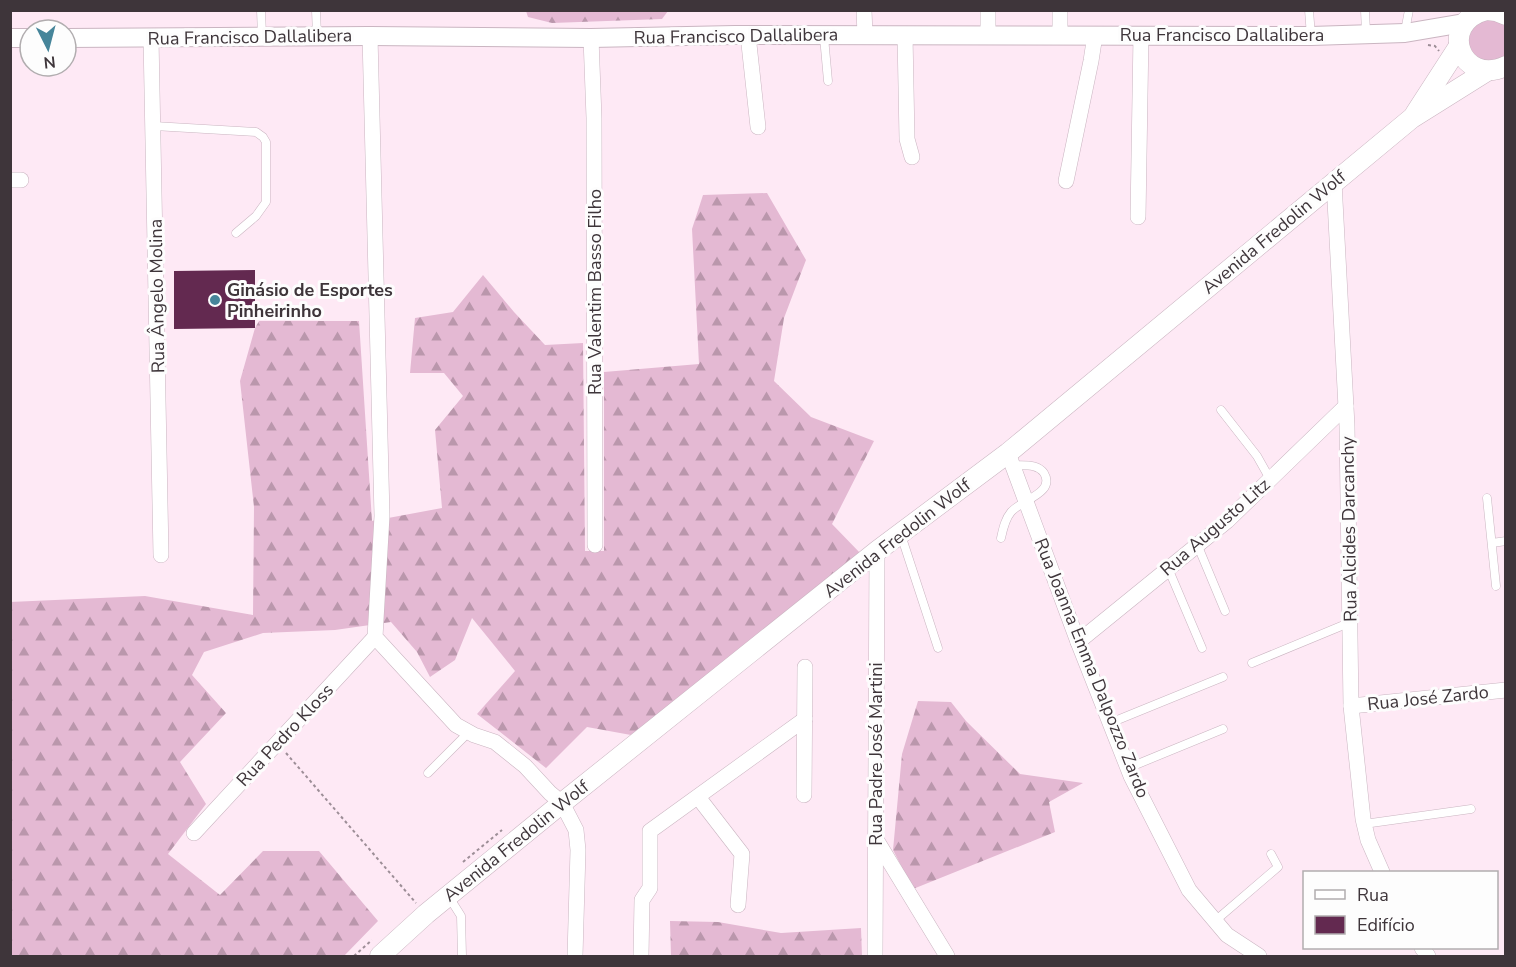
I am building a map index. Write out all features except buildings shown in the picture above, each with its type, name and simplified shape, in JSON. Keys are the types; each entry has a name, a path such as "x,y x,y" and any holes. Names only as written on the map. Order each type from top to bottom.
{"main road":[{"path":"1496,68 1477,69 1462,55 1471,23 1496,11 1506,15"},
{"name":"Avenida Fredolin Wolf","path":"1412,118 1471,23"},
{"name":"Avenida Fredolin Wolf","path":"380,957 448,896 877,551 1011,459 1412,118 1496,68"}],"street":[{"path":"864,10 865,35"},
{"path":"988,10 988,35"},
{"path":"1060,10 1060,35"},
{"name":"Rua Francisco Dallalibera","path":"78,38 1311,36 1366,34 1471,23"},
{"path":"905,35 907,139 912,157"},
{"path":"1066,181 1095,35"},
{"path":"1138,217 1142,35"},
{"path":"370,36 382,516 375,637 456,725 495,742 525,765 562,803 576,831 578,850 575,957"},
{"path":"748,36 758,127"},
{"name":"Rua Ângelo Molina","path":"151,38 161,555"},
{"name":"Rua Valentim Basso Filho","path":"591,38 594,118 595,545"},
{"name":"Rua Alcides Darcanchy","path":"1334,182 1346,406 1351,706 1364,824 1381,871"},
{"name":"Rua Augusto Litz","path":"1078,642 1227,520 1346,406"},
{"name":"Rua Joanna Emma Dalpozzo Zardo","path":"1011,459 1078,642 1128,768 1189,890 1227,935 1259,957"},
{"name":"Rua Padre José Martini","path":"875,957 877,551"},
{"name":"Rua Pedro Kloss","path":"194,833 375,637"},
{"path":"804,795 805,667"},
{"name":"Rua José Zardo","path":"1351,706 1506,690"},
{"path":"641,957 642,900 650,888 650,831 805,719"},
{"path":"698,796 742,854 738,905"},
{"path":"876,840 947,957"}],"lane":[{"path":"261,10 262,36"},
{"path":"316,10 317,36"},
{"path":"1309,10 1311,36"},
{"path":"1365,10 1366,34"},
{"path":"1406,29 1409,10"},
{"path":"824,35 828,81"},
{"path":"154,126 256,132 263,136 266,142 266,202 256,216 236,232"},
{"path":"1221,410 1257,456 1270,479"},
{"path":"1001,538 1012,510 1042,492 1046,485 1046,477 1041,469 1011,459"},
{"path":"1487,498 1496,586"},
{"path":"901,533 938,648"},
{"path":"1492,543 1506,541"},
{"path":"1197,544 1225,611"},
{"path":"1168,568 1202,648"},
{"path":"1252,663 1351,622"},
{"path":"1110,723 1222,677"},
{"path":"1128,768 1223,729"},
{"path":"428,773 468,732"},
{"path":"1364,824 1471,809"},
{"path":"1215,921 1278,867 1271,854"},
{"path":"448,896 461,916 462,957"}],"path":[{"path":"277,742 426,914"}],"green space":[{"path":"526,10 668,11 662,19 552,23 528,17"},
{"path":"1483,16 1505,21 1505,59 1493,65 1470,56 1466,32"},
{"path":"767,193 806,260 784,318 774,381 811,417 874,441 832,524 862,555 631,735 587,727 546,768 477,714 515,671 472,618 455,660 430,677 417,652 391,622 335,630 263,633 204,652 192,675 226,713 180,762 206,804 168,854 220,895 263,851 319,851 378,921 344,956 11,956 10,602 145,596 253,615 254,507 240,381 259,321 359,321 372,521 442,508 435,430 463,396 444,373 410,373 415,318 453,312 483,275 545,345 583,343 585,551 604,551 604,372 699,364 692,229 703,195"},
{"path":"918,701 951,702 966,721 1020,774 1083,783 1049,802 1055,832 913,889 893,850 902,754"},
{"path":"670,921 718,922 781,933 861,928 862,956 671,956"}],"place":[{"name":"Ginásio de Esportes Pinheirinho","path":"215,300"}]}
